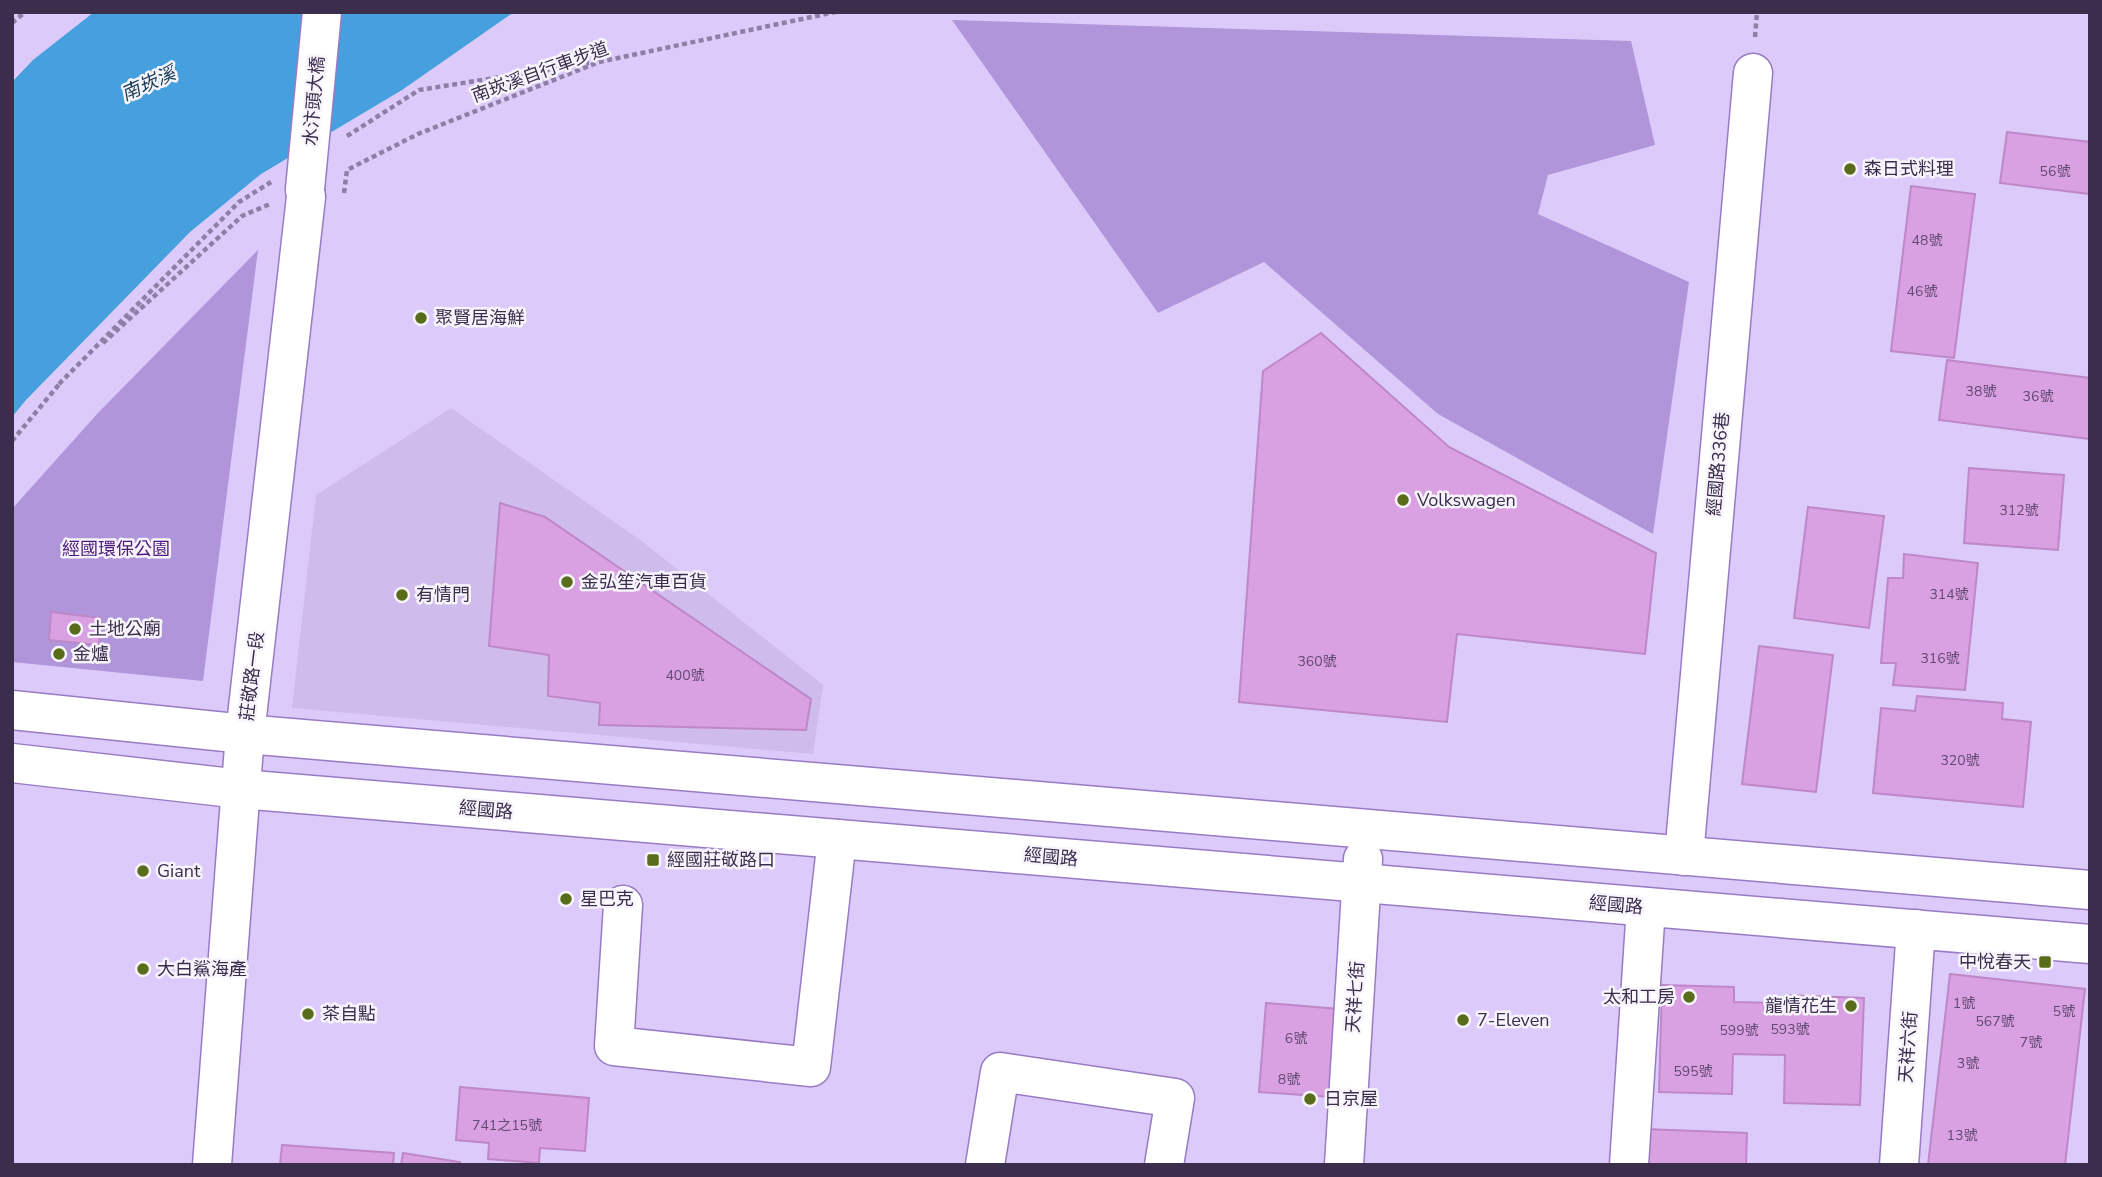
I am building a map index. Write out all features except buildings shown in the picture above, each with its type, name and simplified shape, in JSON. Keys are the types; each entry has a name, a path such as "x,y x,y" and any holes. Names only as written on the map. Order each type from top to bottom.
{"street":[{"name":"水汴頭大橋","path":"306,189 322,12"},
{"name":"經國路336巷","path":"1684,856 1753,73"},
{"name":"莊敬路一段","path":"212,1165 245,734 306,189"},
{"path":"12,710 245,734 2090,890"},
{"name":"經國路","path":"12,763 241,789 2090,944"},
{"name":"天祥七街","path":"1344,1165 1366,828"},
{"path":"623,905 614,1046 811,1067 837,839"},
{"path":"1629,1165 1646,907"},
{"name":"天祥六街","path":"1899,1165 1916,929"},
{"path":"985,1165 1000,1072 1175,1098 1164,1165"}],"path":[{"path":"12,23 25,12"},
{"name":"南崁溪自行車步道","path":"347,170 418,134 599,62 835,12"},
{"path":"12,441 59,384 242,216 306,189"}],"shaded area":[{"path":"451,408 643,542 823,685 813,754 292,708 316,495"}],"green space":[{"path":"952,20 1631,41 1655,145 1548,175 1538,214 1689,282 1653,534 1438,414 1264,262 1158,313"},
{"name":"經國環保公園","path":"258,250 203,681 12,662 12,509 97,414"}],"water":[{"name":"南崁溪","path":"94,12 514,12 402,90 261,174 190,232 12,417 12,82 33,60"}],"place":[{"name":"森日式料理","path":"1850,169"},
{"name":"聚賢居海鮮","path":"421,318"},
{"name":"Volkswagen","path":"1403,500"},
{"name":"金弘笙汽車百貨","path":"567,582"},
{"name":"有情門","path":"402,595"},
{"name":"土地公廟","path":"75,629"},
{"name":"金爐","path":"59,654"},
{"name":"經國莊敬路口","path":"653,860"},
{"name":"Giant","path":"143,871"},
{"name":"星巴克","path":"566,899"},
{"name":"中悅春天","path":"2045,962"},
{"name":"大白鯊海產","path":"143,969"},
{"name":"太和工房","path":"1689,997"},
{"name":"龍情花生","path":"1851,1006"},
{"name":"茶自點","path":"308,1014"},
{"name":"7-Eleven","path":"1463,1020"},
{"name":"日京屋","path":"1310,1099"}]}
